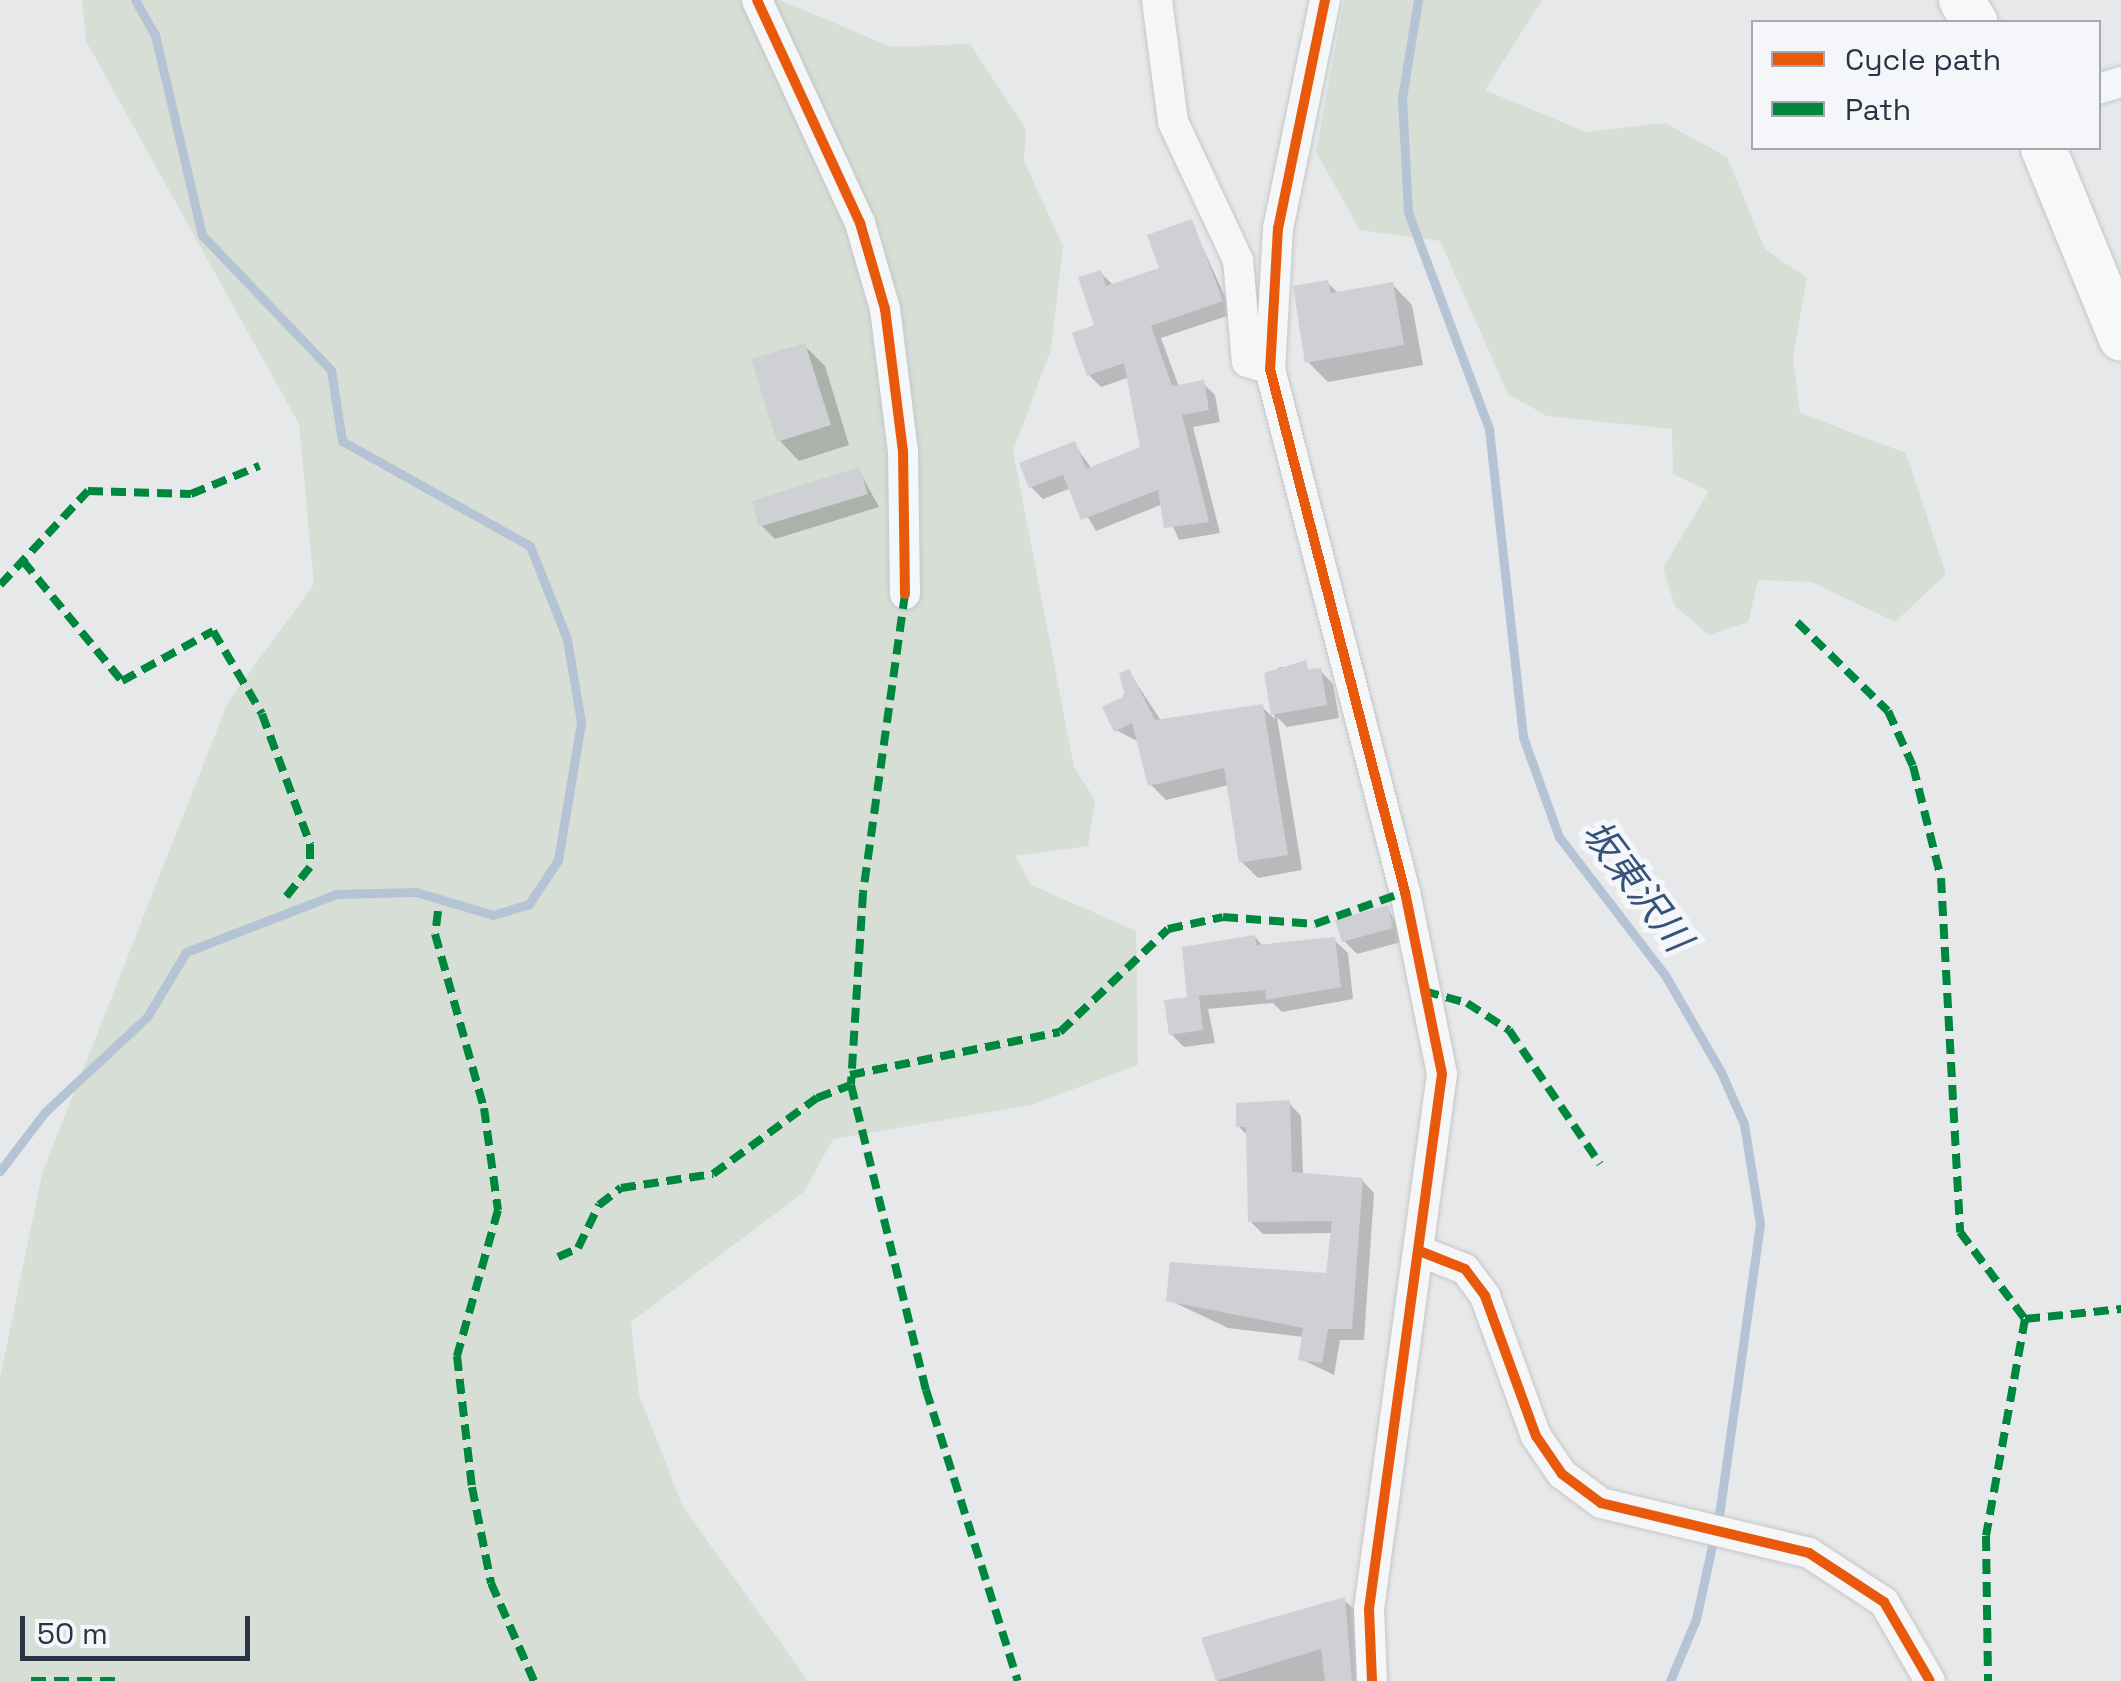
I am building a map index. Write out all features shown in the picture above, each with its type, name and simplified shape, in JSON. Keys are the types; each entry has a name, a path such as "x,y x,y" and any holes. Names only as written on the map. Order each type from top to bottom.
{"street":[{"path":"757,0 860,223 885,309 903,451 905,594"},
{"path":"1158,0 1173,122 1238,260 1247,362 1270,370"},
{"path":"1325,0 1278,228 1270,370 1405,892 1442,1074 1422,1252 1369,1609 1372,1681"},
{"path":"2044,150 2121,338"},
{"path":"1422,1252 1465,1269 1485,1296 1536,1436 1562,1474 1601,1504 1809,1552 1884,1602 1930,1681"}],"shaded area":[{"path":"82,0 780,0 891,47 970,44 1026,129 1024,161 1063,246 1051,349 1013,451 1074,767 1095,800 1088,846 1015,856 1031,885 1136,931 1138,1065 1031,1105 833,1139 804,1192 631,1322 639,1395 683,1507 808,1681 0,1681 0,1378 42,1174 228,702 314,584 299,424 86,41"},
{"path":"1344,0 1542,0 1485,90 1586,132 1665,123 1727,157 1765,249 1807,278 1793,357 1800,413 1906,453 1946,574 1895,622 1812,582 1758,580 1748,622 1709,635 1675,606 1663,568 1709,491 1673,474 1672,429 1547,416 1508,394 1440,241 1360,230 1316,152"}],"building":[{"path":"1192,219 1223,301 1151,326 1172,386 1204,380 1209,410 1182,415 1209,522 1164,528 1158,490 1081,520 1063,475 1029,488 1019,463 1075,441 1086,469 1140,447 1124,363 1087,376 1072,333 1094,325 1078,277 1101,270 1106,286 1159,268 1147,235"},
{"path":"1328,280 1331,293 1393,282 1404,345 1305,363 1293,286"},
{"path":"805,343 831,425 777,442 751,359"},
{"path":"859,467 868,494 759,527 752,501"},
{"path":"1306,660 1308,669 1321,668 1327,705 1271,715 1264,673"},
{"path":"1129,669 1155,720 1263,704 1288,855 1239,863 1224,768 1148,786 1132,723 1114,732 1102,707 1125,696 1119,673"},
{"path":"1388,905 1393,928 1342,942 1335,920"},
{"path":"1255,935 1256,945 1335,937 1341,987 1266,1000 1265,990 1187,997 1182,947"},
{"path":"1199,996 1203,1030 1169,1035 1164,1000"},
{"path":"1290,1100 1292,1172 1363,1178 1352,1329 1328,1329 1322,1363 1298,1360 1303,1328 1166,1301 1170,1262 1326,1273 1332,1221 1248,1222 1246,1127 1236,1127 1236,1103"},
{"path":"1345,1597 1352,1681 1325,1681 1321,1649 1216,1681 1201,1638"}],"waterway":[{"path":"0,1171 45,1112 147,1017 186,952 336,894 416,892 493,915 529,904 558,860 581,722 567,639 530,546 342,441 331,370 202,235 155,35 135,0"},
{"name":"坂東沢川","path":"1418,0 1402,98 1408,212 1489,429 1523,737 1559,837 1665,975 1721,1072 1744,1124 1760,1224 1720,1509 1696,1619 1670,1681"}],"marked path":[{"path":"0,585 88,491 191,494 259,466"},
{"path":"23,561 122,681 213,631 262,714 310,844 310,867 282,902"},
{"path":"905,594 863,893 851,1085 926,1390 1018,1681"},
{"path":"1797,622 1888,711 1913,766 1941,878 1960,1232 2025,1319 1986,1536 1988,1681"},
{"path":"850,1075 1060,1032 1168,929 1223,917 1315,924 1405,892"},
{"path":"438,911 435,934 484,1108 498,1210 457,1356 472,1487 491,1583 534,1681"},
{"path":"1424,991 1467,1003 1509,1030 1600,1164"},
{"path":"558,1257 578,1248 599,1205 621,1188 713,1174 817,1098 851,1085"},
{"path":"2025,1319 2121,1309"},
{"path":"31,1681 121,1681"}],"cycle path":[{"path":"757,0 860,223 885,309 903,451 905,594"},
{"path":"1325,0 1278,228 1270,369 1405,892 1442,1074 1369,1609 1372,1681"},
{"path":"1422,1252 1465,1269 1485,1296 1536,1436 1562,1474 1601,1503 1809,1553 1884,1602 1930,1681"}]}
